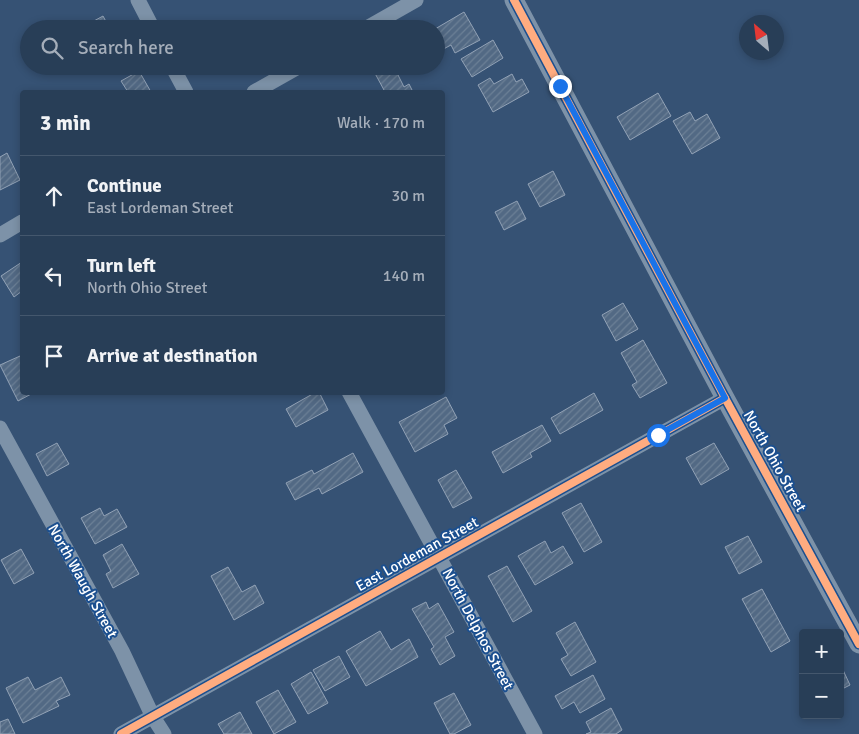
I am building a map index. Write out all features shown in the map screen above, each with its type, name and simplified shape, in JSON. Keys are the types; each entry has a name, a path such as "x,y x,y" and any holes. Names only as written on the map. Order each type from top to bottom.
{"street":[{"path":"138,0 148,20"},
{"path":"381,20 416,0"},
{"name":"North Ohio Street","path":"514,0 725,398 859,644"},
{"path":"177,75 185,90"},
{"path":"258,90 284,75"},
{"path":"0,235 20,223"},
{"name":"North Delphos Street","path":"351,395 535,734"},
{"name":"East Lordeman Street","path":"121,734 725,398"},
{"name":"North Waugh Street","path":"0,428 122,651 153,717 164,734"}],"building":[{"path":"464,12 480,40 455,53 451,45 445,48 445,23"},
{"path":"103,16 105,20 96,20"},
{"path":"493,40 503,58 472,77 461,59"},
{"path":"512,74 516,82 522,79 529,92 493,112 478,85 490,78 494,84"},
{"path":"132,75 141,75 150,90 127,90 121,81"},
{"path":"376,75 398,75 404,87 409,84 412,90 384,90"},
{"path":"658,93 671,116 630,140 617,117"},
{"path":"690,112 695,121 707,114 720,138 692,154 673,121"},
{"path":"7,153 20,180 0,190 0,157"},
{"path":"553,171 565,195 540,207 528,184"},
{"path":"517,201 526,219 504,230 495,212"},
{"path":"20,263 20,292 14,297 1,276"},
{"path":"623,303 638,329 616,341 602,315"},
{"path":"643,340 667,383 640,398 632,385 637,382 621,353"},
{"path":"20,356 20,395 29,395 18,401 0,365"},
{"path":"594,393 603,410 560,434 551,418"},
{"path":"311,395 320,395 328,410 296,427 286,409"},
{"path":"446,397 457,418 444,425 448,434 415,452 399,422"},
{"path":"542,425 551,441 530,453 532,457 503,473 492,452"},
{"path":"57,443 69,464 47,476 36,454"},
{"path":"714,443 729,469 701,485 686,458"},
{"path":"353,453 363,472 322,494 319,488 295,500 286,483 312,470 314,474"},
{"path":"456,470 472,498 453,508 438,480"},
{"path":"581,503 602,542 584,552 562,513"},
{"path":"100,508 104,516 117,509 127,527 95,544 81,518"},
{"path":"748,536 762,562 739,574 725,547"},
{"path":"545,541 551,553 563,546 573,563 535,585 518,556"},
{"path":"122,544 139,574 113,588 106,574 111,571 103,555"},
{"path":"21,549 34,573 14,584 1,560"},
{"path":"507,566 532,611 513,622 488,576"},
{"path":"228,567 242,592 255,585 264,603 234,620 211,576"},
{"path":"762,589 790,641 771,652 742,599"},
{"path":"426,602 429,609 438,603 454,632 445,637 455,656 440,665 431,649 434,647 412,609"},
{"path":"575,622 596,662 571,676 561,659 568,655 556,633"},
{"path":"380,631 391,650 409,639 418,657 366,686 346,651"},
{"path":"339,656 350,677 325,691 313,670"},
{"path":"311,672 328,703 308,714 291,684"},
{"path":"844,672 850,685 844,688"},
{"path":"593,675 605,699 580,713 574,702 562,709 555,696"},
{"path":"28,677 35,690 61,677 70,695 56,701 59,706 23,723 6,688"},
{"path":"278,690 296,722 274,734 256,702"},
{"path":"454,693 471,725 454,734 450,734 434,703"},
{"path":"611,708 622,730 616,734 586,734 591,732 586,722"},
{"path":"240,712 252,734 224,734 218,724"},
{"path":"8,719 15,734 0,734 0,722"}],"cycle path":[{"path":"514,0 725,398 859,644"},
{"path":"121,734 725,398"}],"route":[{"path":"560,86 725,398 658,435"}]}
